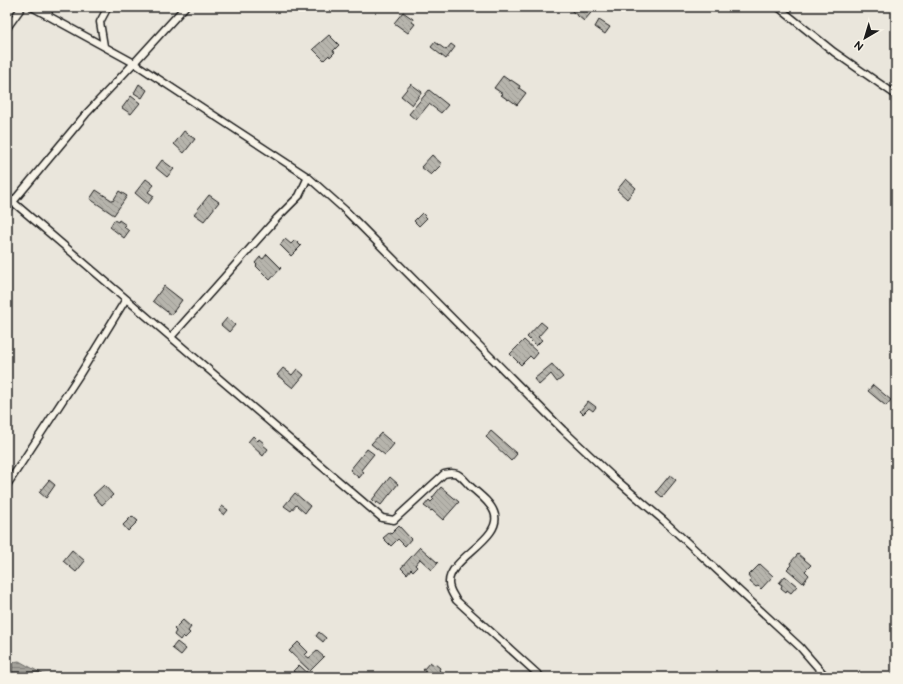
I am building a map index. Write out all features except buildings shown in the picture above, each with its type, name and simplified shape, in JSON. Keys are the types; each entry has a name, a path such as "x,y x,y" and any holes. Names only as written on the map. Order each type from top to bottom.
{"street":[{"path":"7,28 22,7"},
{"path":"32,7 134,63 308,177 345,210 563,430 800,646 826,677"},
{"path":"48,16 49,7"},
{"path":"104,46 100,22 108,7"},
{"path":"7,209 86,114 185,7"},
{"path":"778,7 834,52 896,95"},
{"path":"171,338 277,218 299,196 308,177"},
{"path":"13,202 382,518 394,520 444,474 452,472 459,475 485,500 494,512 495,523 490,532 452,572 449,582 450,590 456,600 541,677"},
{"path":"7,485 80,374 126,299"}],"shaded area":[{"path":"19,661 48,677 7,677 7,663"}]}
